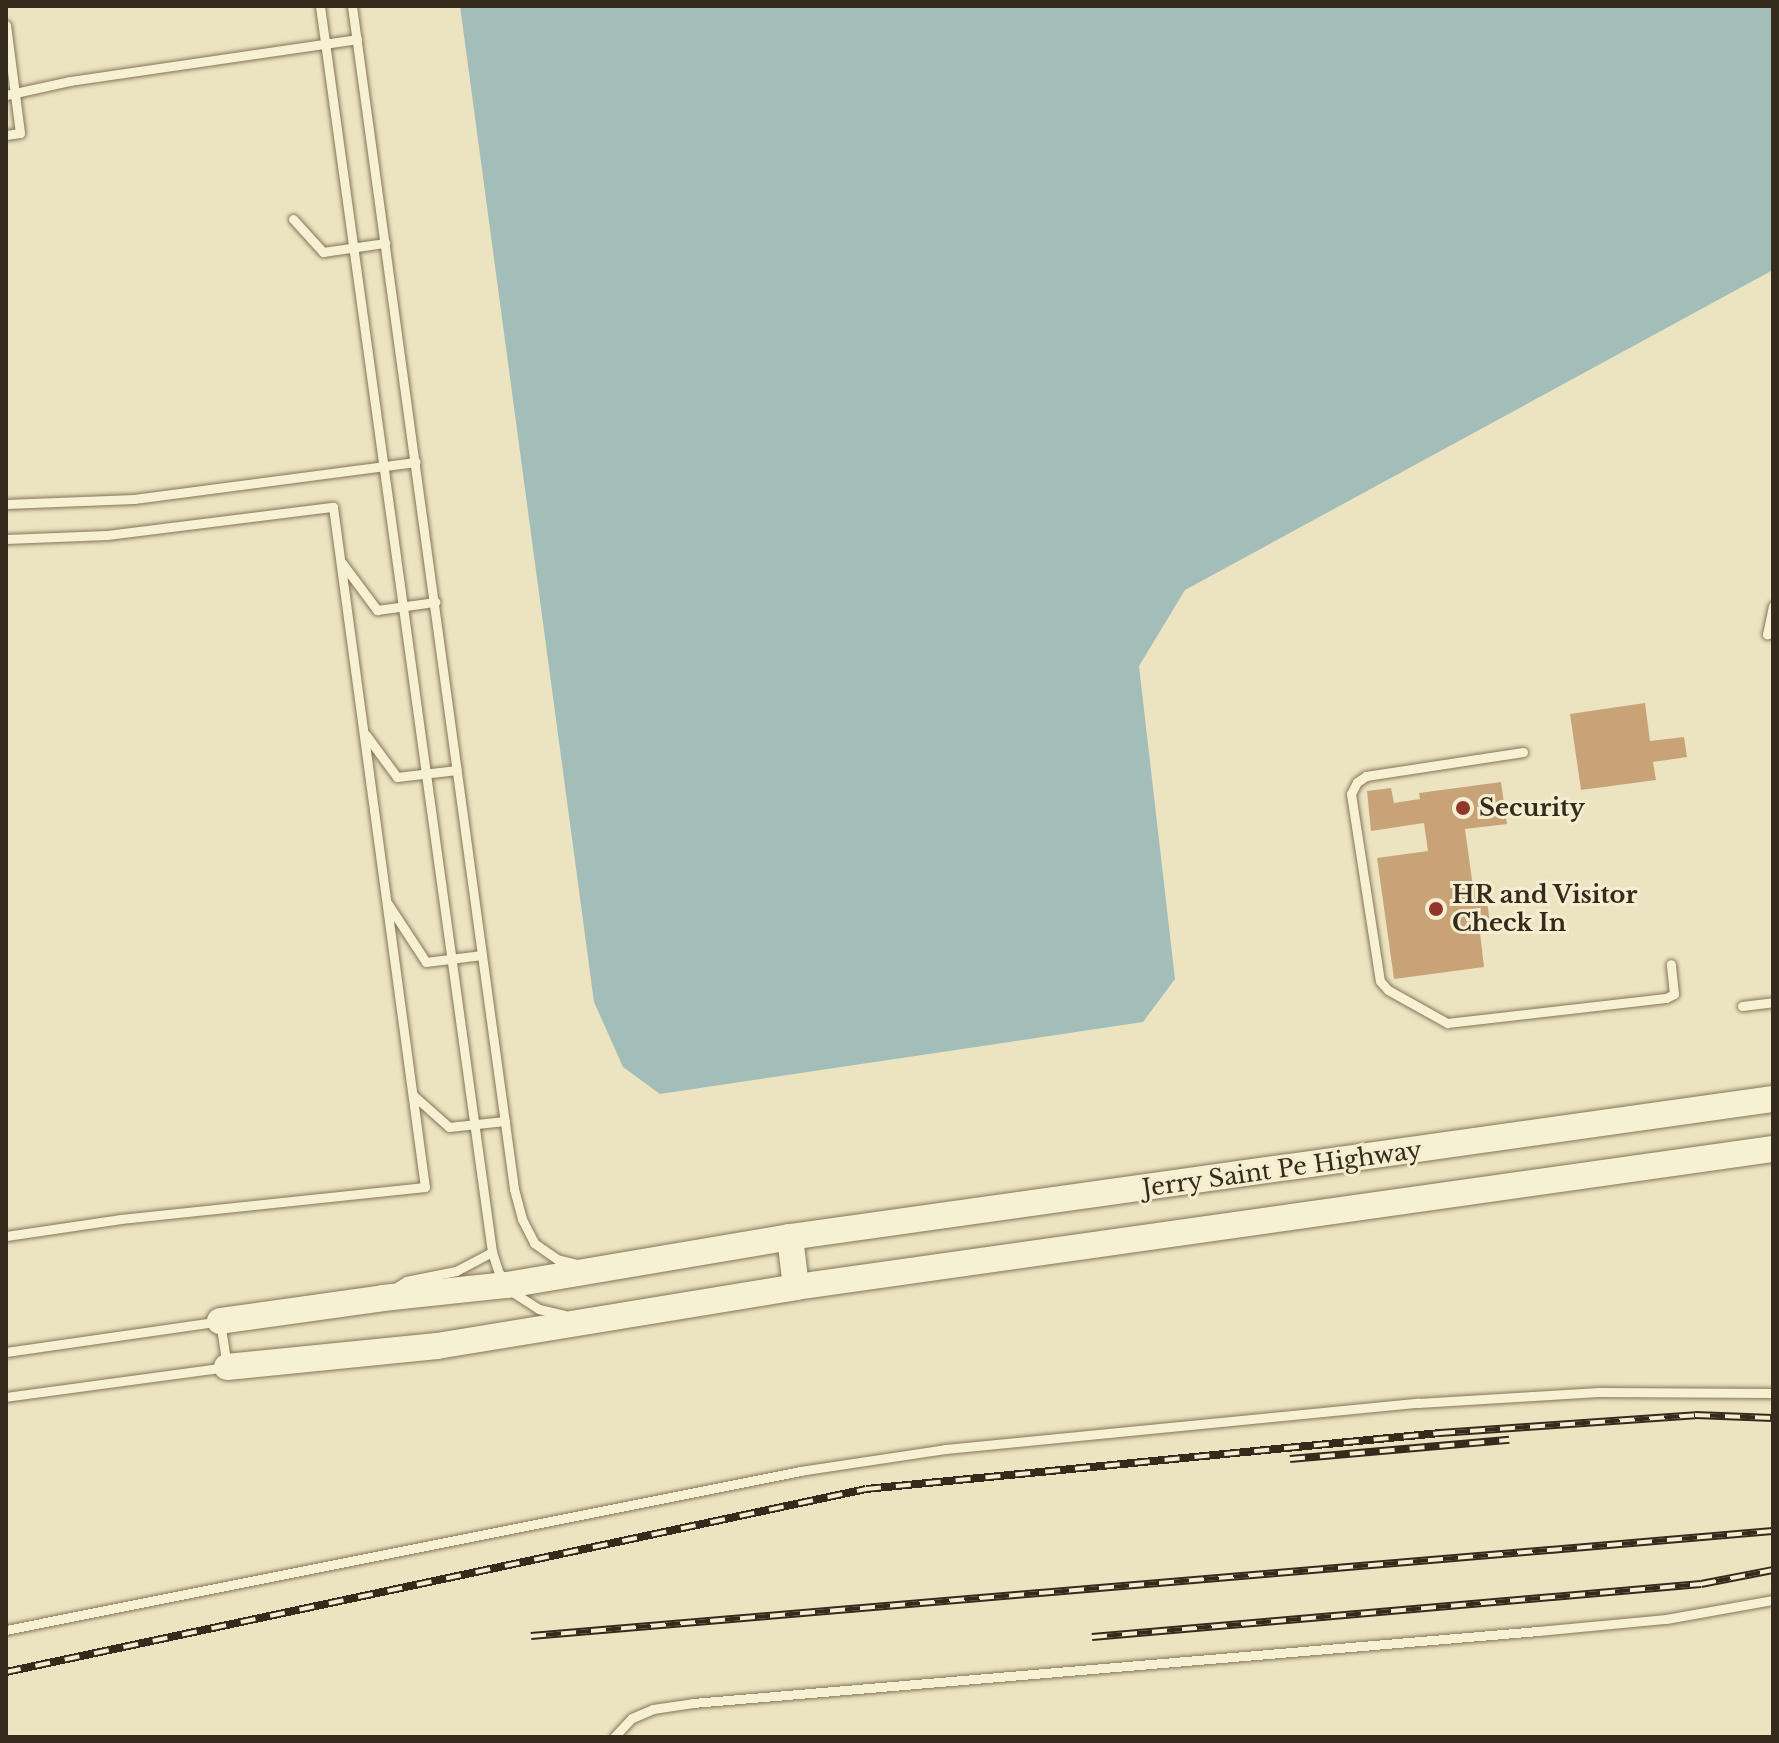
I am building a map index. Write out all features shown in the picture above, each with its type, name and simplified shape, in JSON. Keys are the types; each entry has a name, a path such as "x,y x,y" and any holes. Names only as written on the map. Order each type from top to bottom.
{"main road":[{"name":"Jerry Saint Pe Highway","path":"220,1321 383,1298 507,1285 596,1267 790,1237 1773,1099"},
{"name":"Jerry Saint Pe Highway","path":"227,1367 378,1355 796,1287 1773,1149"},
{"path":"790,1237 796,1287"}],"lane":[{"path":"320,6 492,1252 507,1285 539,1309 607,1318"},
{"path":"352,6 516,1198 526,1230 544,1252 557,1259 596,1267"},
{"path":"6,25 11,95 20,133"},
{"path":"11,95 70,81 357,39"},
{"path":"6,135 20,133"},
{"path":"6,146 20,133"},
{"path":"293,219 323,252 385,243"},
{"path":"6,504 134,499 416,462"},
{"path":"6,539 107,535 333,507 425,1187 121,1219 6,1236"},
{"path":"340,560 377,610 435,602"},
{"path":"1773,606 1767,634 1773,633"},
{"path":"364,732 397,777 457,770"},
{"path":"1523,752 1366,776 1357,782 1351,794 1380,981 1388,990 1447,1023 1666,998 1674,994 1671,964"},
{"path":"386,901 426,962 482,955"},
{"path":"1742,1006 1773,1002"},
{"path":"413,1095 449,1127 505,1121"},
{"path":"383,1298 406,1281 456,1271 492,1252"},
{"path":"6,1352 220,1321 227,1367 6,1397"},
{"path":"6,1630 800,1471 945,1449 1418,1403 1599,1392 1773,1393"},
{"path":"614,1737 632,1718 653,1709 693,1703 1666,1619 1773,1600"}],"water":[{"path":"460,6 1773,6 1773,270 1185,590 1139,666 1175,979 1143,1022 660,1094 623,1067 594,1002"}],"building":[{"path":"1645,703 1650,741 1684,737 1687,757 1653,762 1656,780 1581,790 1570,714"},
{"name":"HR and Visitor Check In","path":"1501,782 1507,824 1465,829 1473,887 1485,885 1491,931 1480,933 1484,967 1394,979 1377,858 1428,851 1424,823 1371,831 1367,791 1391,788 1394,803 1420,799 1419,793"}],"railway":[{"path":"6,1672 866,1489 1440,1433 1695,1415 1773,1418"},
{"path":"1290,1459 1509,1440"},
{"path":"531,1636 1773,1531"},
{"path":"1092,1637 1701,1584 1773,1570"}],"place":[{"name":"Security","path":"1463,808"},
{"name":"HR and Visitor Check In","path":"1436,909"}]}
